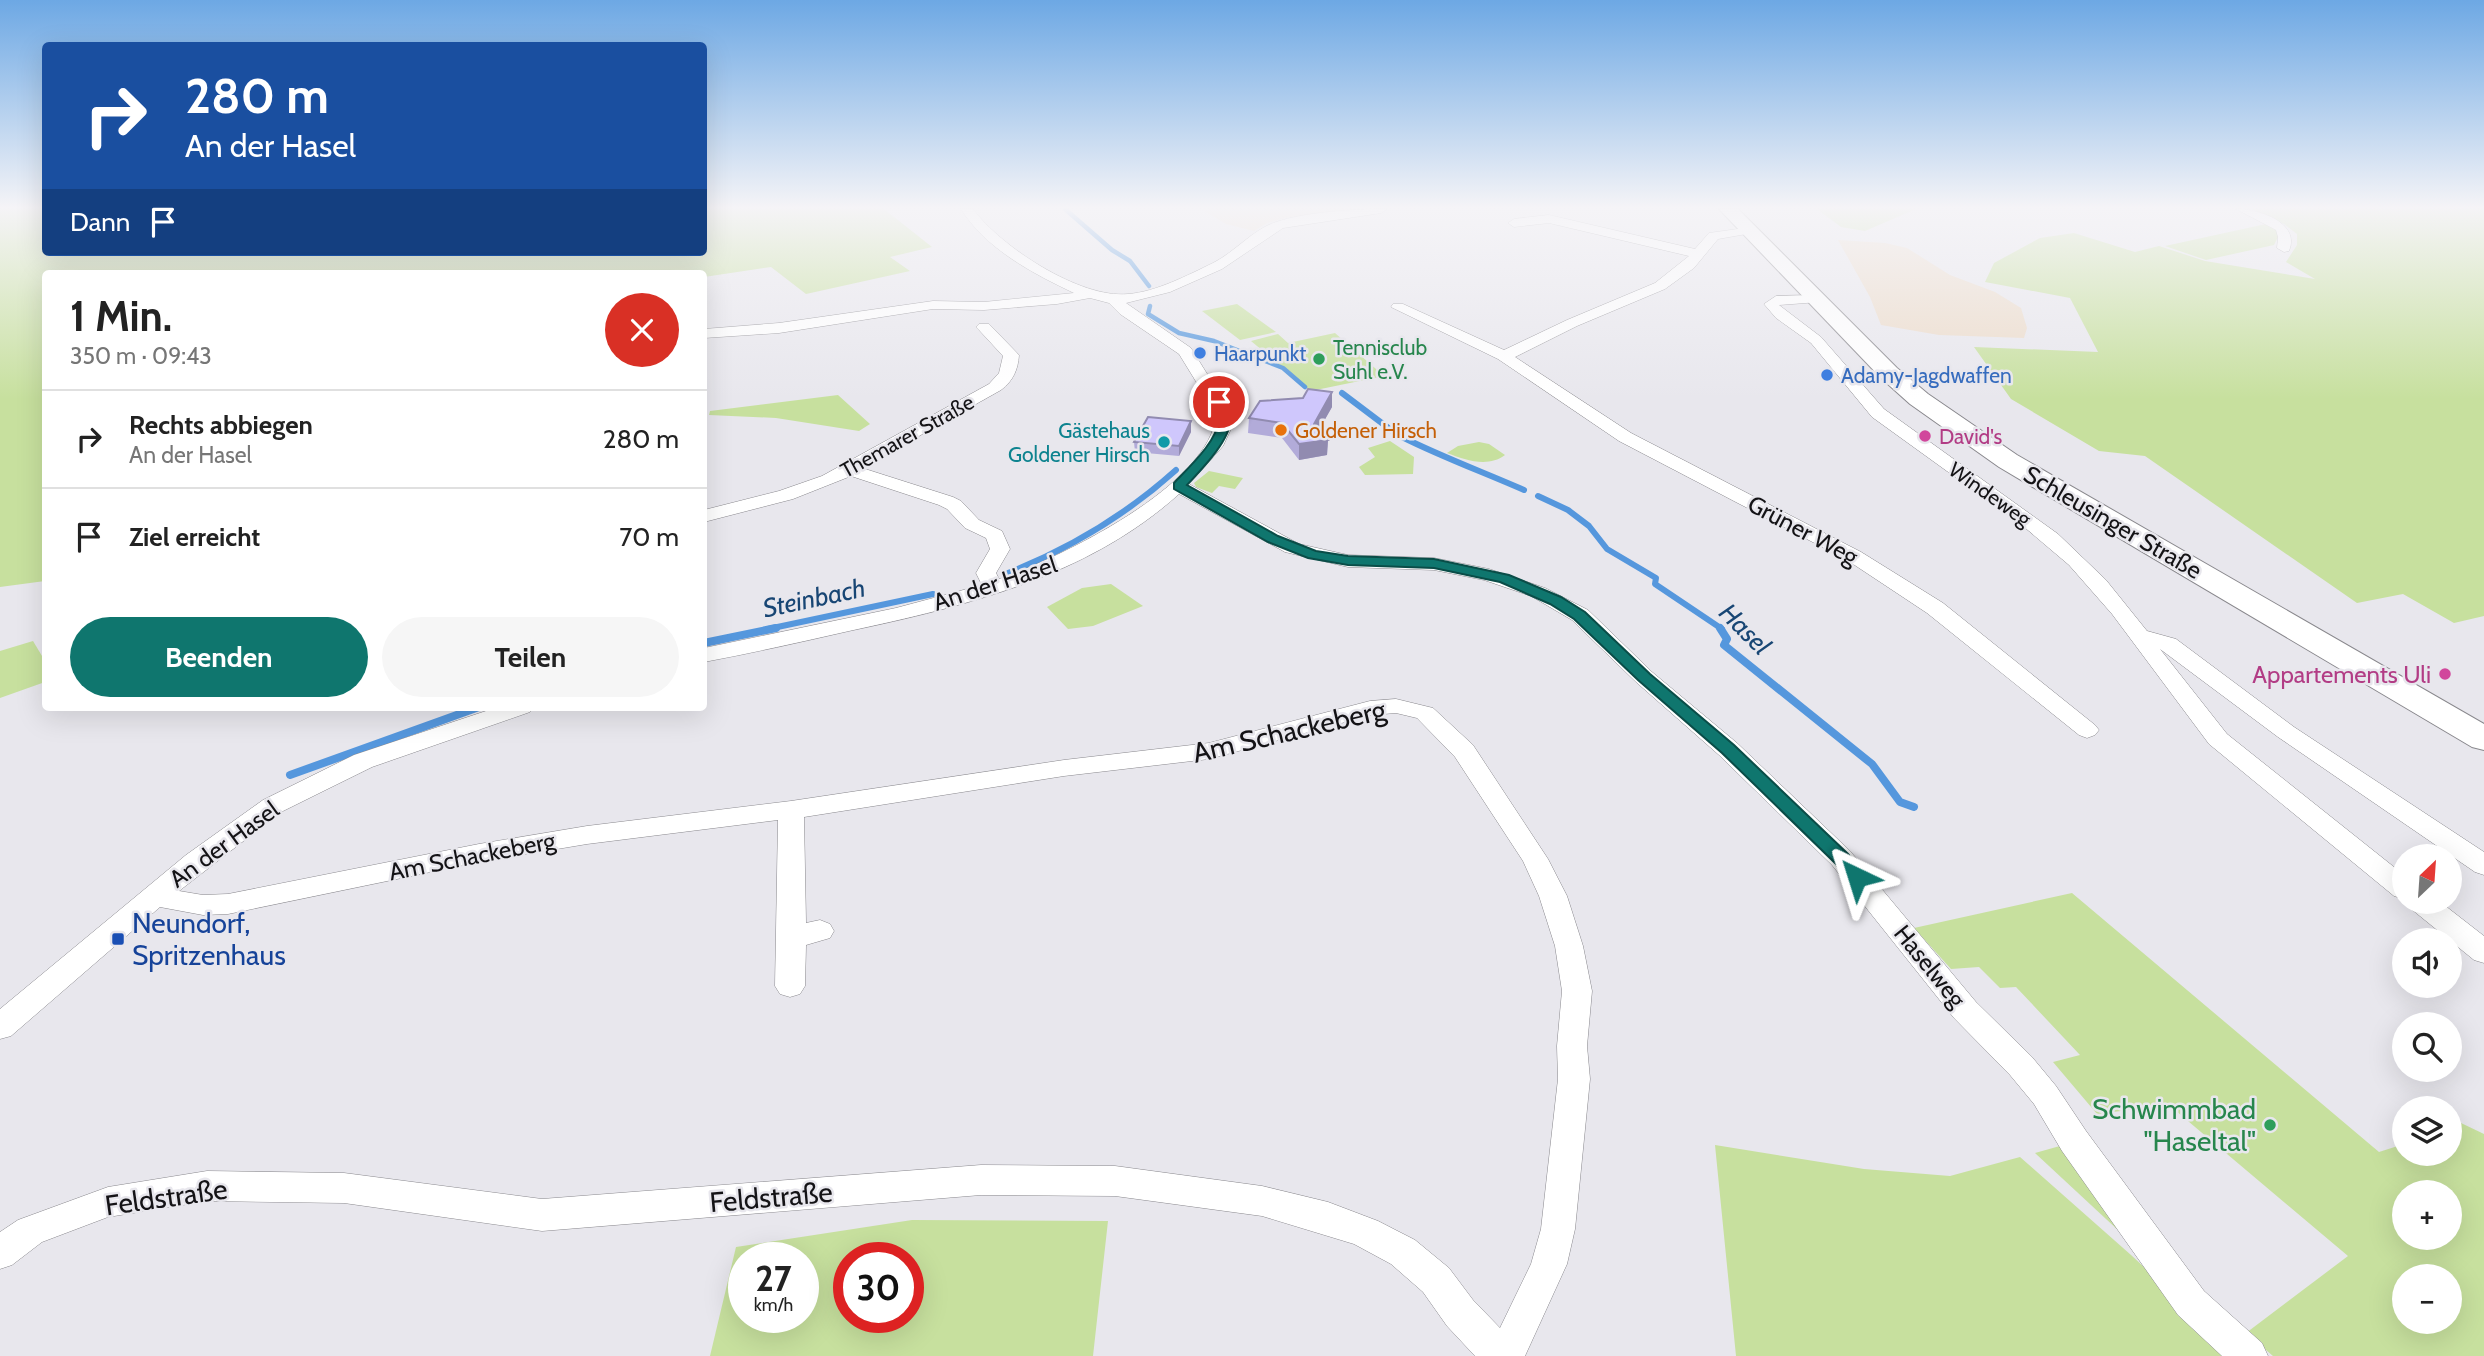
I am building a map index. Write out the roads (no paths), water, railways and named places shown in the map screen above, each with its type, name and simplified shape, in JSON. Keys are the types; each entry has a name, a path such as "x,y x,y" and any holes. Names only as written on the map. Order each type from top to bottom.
{"main road":[{"name":"Schleusinger Straße","path":"1788,272 1861,347 1919,400 1997,454 2484,739"}],"street":[{"name":"An der Hasel","path":"707,654 899,612 994,588 1035,574 1080,554 1141,516 1179,486 1213,448 1223,425 1224,414 1185,351 1125,311 1114,299 1067,285 1046,272"},
{"path":"1114,299 1145,297 1202,272"},
{"path":"1504,356 1572,323 1660,286 1680,272"},
{"path":"707,334 779,328 933,305 1057,300 1091,294"},
{"name":"Windeweg","path":"1814,299 1776,300 1771,304 1812,335 1832,356 1856,390 1882,416 2052,538 2108,592 2144,637 2196,714 2218,739 2392,879"},
{"path":"964,305 966,317 984,327 1054,305 1057,300"},
{"name":"Grüner Weg","path":"1398,307 1504,356 1625,437 1854,556 1935,608 2087,730"},
{"name":"Themarer Straße","path":"707,515 814,484 850,470 860,461 1004,380 1010,369 1011,355 984,327"},
{"path":"850,470 946,501 954,505 972,524 995,536 1000,549 986,573 994,588"},
{"name":"Haselweg","path":"1179,486 1292,548 1348,561 1434,564 1489,575 1538,592 1580,615 1644,677 1728,749 1842,858 1965,1010 2021,1066 2045,1095 2074,1141 2191,1303 2249,1356"},
{"name":"Windeweg","path":"2144,637 2168,644 2286,732 2484,865"},
{"name":"Am Schackeberg","path":"154,896 203,905 228,904 544,842 791,810 1064,768 1209,751 1370,708 1396,706 1425,713 1464,751 1535,859 1553,896 1569,946 1577,991 1571,1124 1558,1229 1544,1276 1504,1356"},
{"name":"An der Hasel","path":"0,1027 241,826 363,761 510,711"},
{"path":"790,986 791,810"},
{"path":"2436,914 2484,952"},
{"path":"792,937 820,931"},
{"name":"Feldstraße","path":"0,1253 30,1231 108,1202 207,1186 344,1188 542,1215 981,1180 1115,1181 1262,1201 1328,1218 1366,1232 1404,1252 1436,1280 1460,1313 1504,1356"}],"waterway":[{"name":"Hasel","path":"1139,272 1149,286"},
{"name":"Hasel","path":"1150,306 1148,314 1179,333 1214,341 1283,368 1305,387"},
{"name":"Hasel","path":"1342,393 1395,433"},
{"name":"Hasel","path":"1402,437 1524,490"},
{"name":"Steinbach","path":"1008,573 1054,553 1097,529 1138,502 1176,470"},
{"name":"Hasel","path":"1538,496 1568,510 1589,526 1607,549 1656,578 1655,584 1722,629"},
{"name":"Steinbach","path":"768,629 933,594"},
{"name":"Steinbach","path":"707,642 776,628"},
{"name":"Hasel","path":"1720,628 1727,639 1724,645 1872,764 1900,802 1914,807"},
{"name":"Steinbach","path":"290,775 468,711"}],"place":[{"name":"Haarpunkt","path":"1200,353"},
{"name":"Tennisclub Suhl e.V.","path":"1319,359"},
{"name":"Adamy-Jagdwaffen","path":"1827,375"},
{"name":"Goldener Hirsch","path":"1281,430"},
{"name":"David's","path":"1925,436"},
{"name":"Gästehaus Goldener Hirsch","path":"1164,442"},
{"name":"Appartements Uli","path":"2445,674"},
{"name":"Neundorf, Spritzenhaus","path":"118,939"},
{"name":"Schwimmbad \"Haseltal\"","path":"2270,1125"}]}
